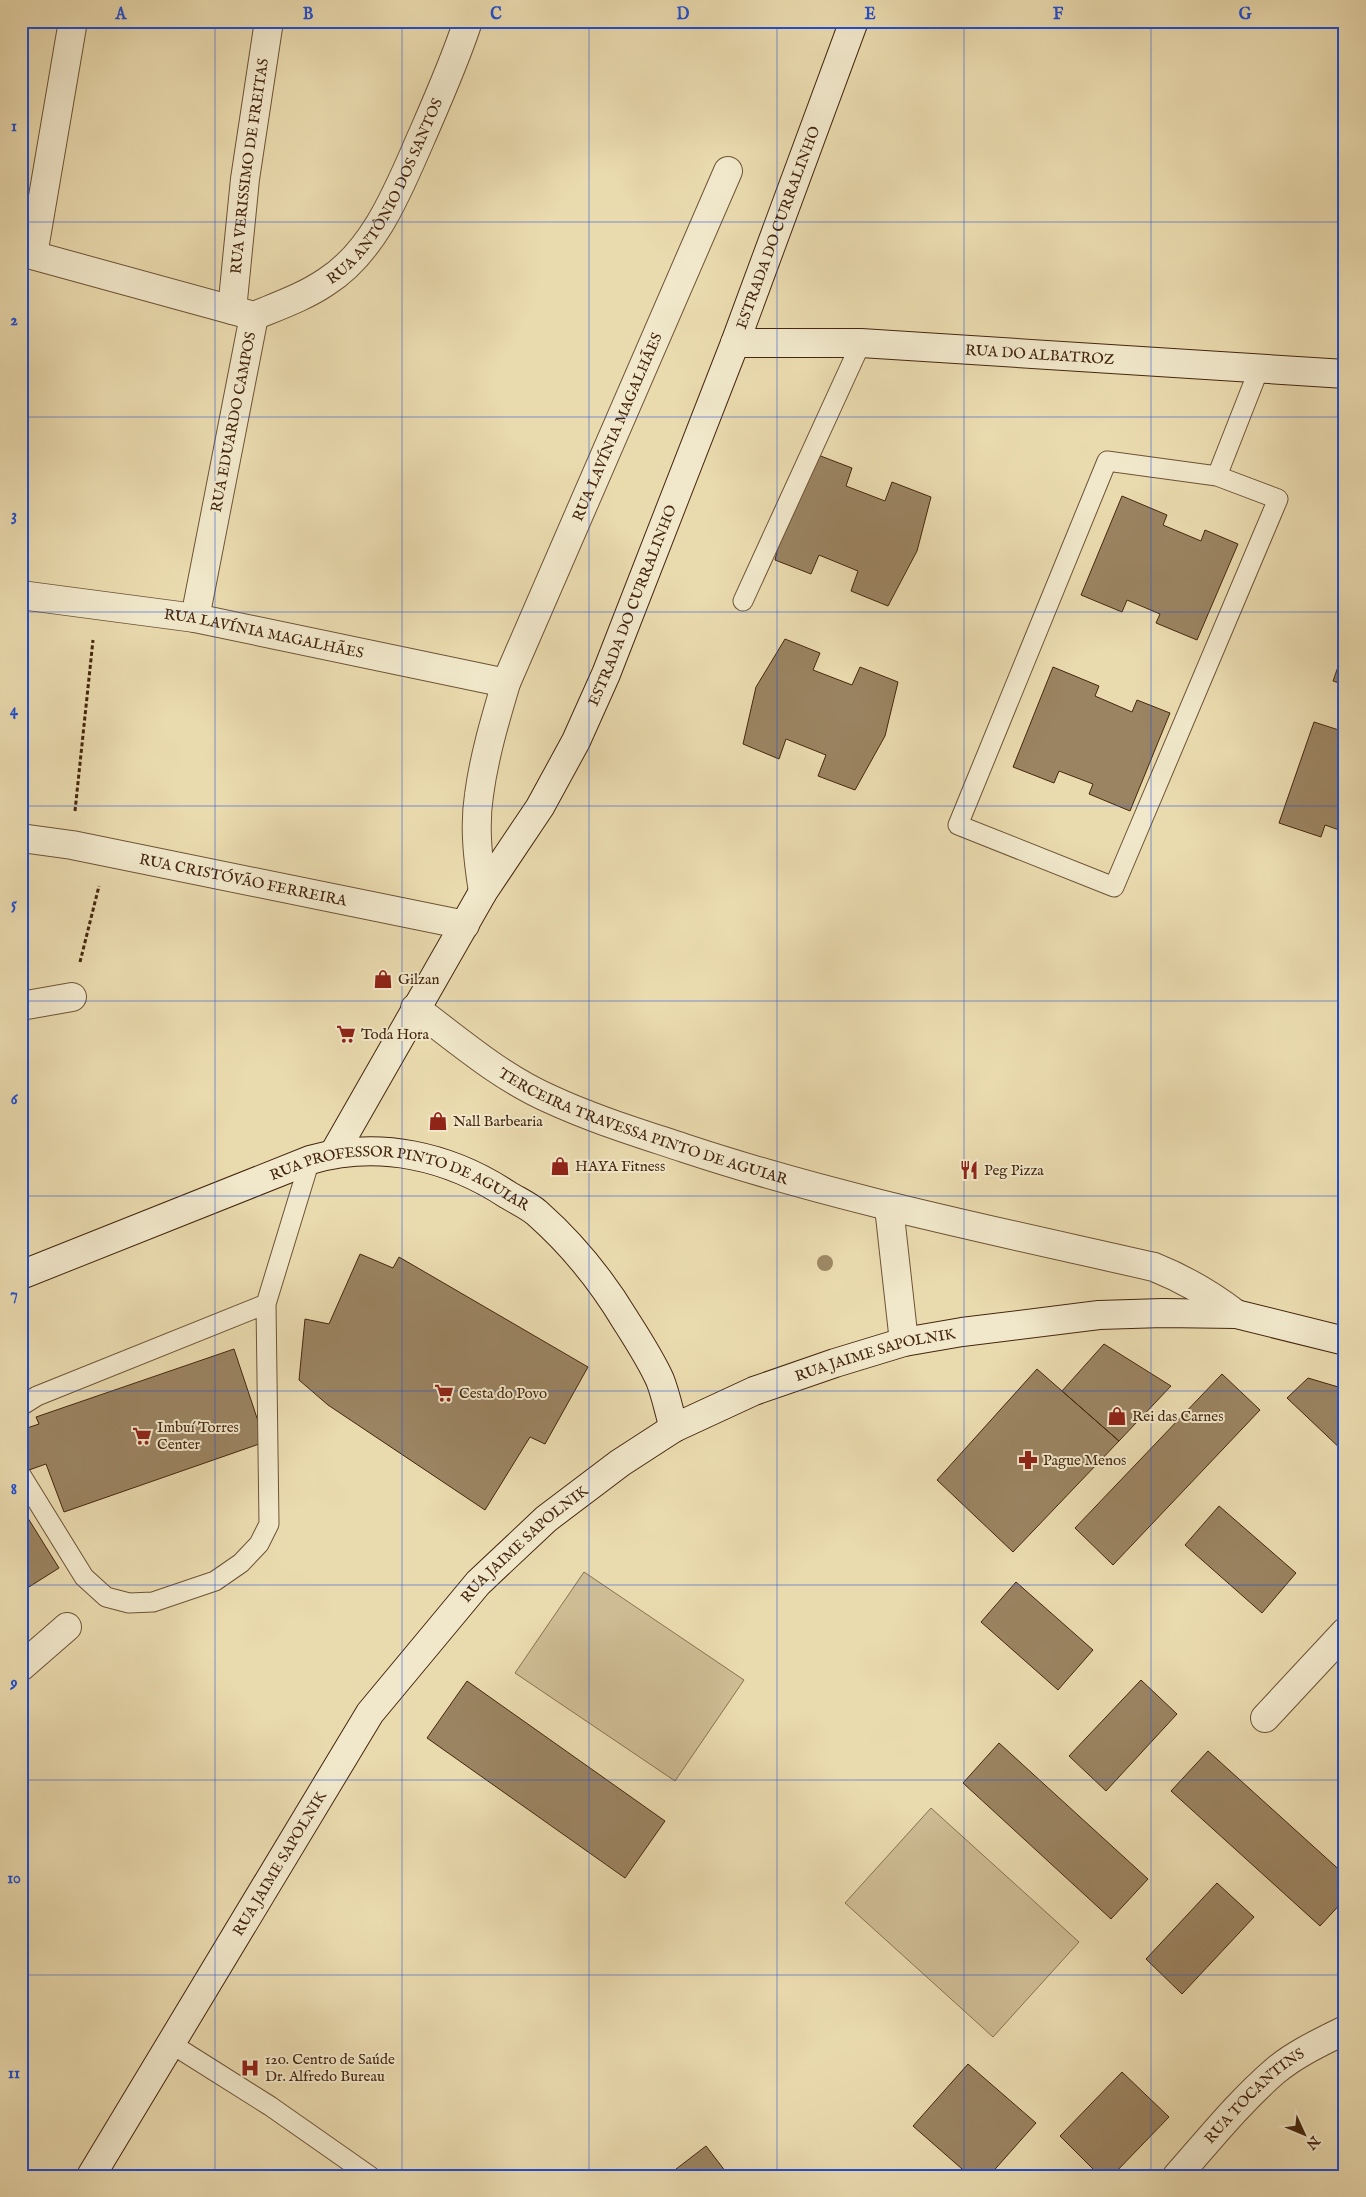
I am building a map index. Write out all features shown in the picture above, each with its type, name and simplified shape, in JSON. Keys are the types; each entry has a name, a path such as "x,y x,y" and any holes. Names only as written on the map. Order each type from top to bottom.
{"street":[{"path":"27,254 73,21"},
{"name":"RUA VERISSIMO DE FREITAS","path":"243,313 245,179 269,21"},
{"name":"RUA ANTÔNIO DOS SANTOS","path":"243,313 296,298 327,282 348,264 368,241 390,206 412,158 440,96 468,21"},
{"name":"ESTRADA DO CURRALINHO","path":"322,1156 415,1008 483,892 540,807 576,741 606,674 735,343 822,113 854,21"},
{"name":"RUA LAVÍNIA MAGALHÃES","path":"483,892 477,851 479,797 490,739 506,683 728,171"},
{"name":"RUA EDUARDO CAMPOS","path":"27,254 243,313 195,618"},
{"name":"RUA DO ALBATROZ","path":"735,343 861,343 1259,370 1345,374"},
{"name":"RUA LAVÍNIA MAGALHÃES","path":"21,595 195,618 506,683"},
{"name":"RUA CRISTÓVÃO FERREIRA","path":"21,838 72,845 465,925"},
{"path":"21,1006 72,997"},
{"name":"TERCEIRA TRAVESSA PINTO DE AGUIAR","path":"415,1008 503,1073 549,1099 646,1136 711,1157 796,1183 889,1208"},
{"name":"RUA PROFESSOR PINTO DE AGUIAR","path":"21,1275 322,1156 368,1150 402,1153 444,1163 487,1181 536,1212 576,1251 611,1296 639,1341 660,1381 674,1428"},
{"path":"889,1208 904,1342"},
{"name":"RUA JAIME SAPOLNIK","path":"889,1208 1154,1267 1182,1278 1209,1293 1236,1314"},
{"name":"RUA JAIME SAPOLNIK","path":"91,2176 376,1706 478,1582 546,1519 620,1463 674,1428 754,1391 904,1342 972,1330 1099,1315 1163,1313 1236,1314 1345,1342"},
{"path":"21,1667 67,1627"},
{"path":"1264,1718 1345,1632"},
{"name":"RUA TOCANTINS","path":"1177,2176 1222,2126 1276,2071 1310,2048 1345,2030"}],"lane":[{"path":"743,601 861,343"},
{"path":"1217,476 1259,370"},
{"path":"1107,461 1217,476 1278,499 1114,887 958,825 1107,461"},
{"path":"21,1474 84,1577 106,1597 129,1604 153,1602 215,1581 241,1563 259,1544 269,1524 266,1304 322,1156"},
{"path":"21,1406 37,1396 266,1304"},
{"path":"170,2043 270,2106 370,2176"}],"path":[{"path":"72,845 96,605"},
{"path":"72,997 107,853"}],"shaded area":[{"path":"584,1572 744,1680 675,1781 515,1673"},
{"path":"931,1808 1079,1942 993,2037 845,1903"}],"building":[{"path":"818,455 852,468 846,486 885,501 892,482 931,497 917,551 888,606 851,591 858,571 819,555 811,574 775,560 789,502"},
{"path":"1122,496 1167,515 1163,525 1201,541 1205,530 1238,544 1197,640 1156,623 1160,614 1127,600 1122,612 1081,595"},
{"path":"785,639 820,653 813,670 852,685 860,667 898,682 885,736 855,790 818,776 826,755 786,739 779,759 743,744 756,687"},
{"path":"1345,647 1345,685 1333,681"},
{"path":"1053,667 1099,686 1095,696 1132,712 1137,700 1170,713 1130,811 1089,794 1093,784 1059,771 1054,783 1013,767"},
{"path":"1314,722 1345,732 1345,832 1325,825 1321,837 1279,823"},
{"name":"Cesta do Povo","path":"360,1254 393,1268 399,1257 588,1367 545,1444 530,1437 485,1510 328,1405 299,1380 305,1319 329,1324"},
{"name":"Rei das Carnes","path":"1104,1344 1171,1386 1119,1441 1062,1391"},
{"name":"Imbuí Torres Center","path":"234,1349 265,1442 64,1512 46,1464 29,1470 21,1447 21,1430 39,1424 36,1417"},
{"name":"Pague Menos","path":"1037,1369 1119,1441 1013,1552 937,1480"},
{"path":"1222,1374 1260,1410 1113,1565 1075,1528"},
{"path":"1308,1378 1345,1389 1345,1453 1287,1398"},
{"path":"1219,1506 1296,1573 1262,1613 1185,1545"},
{"path":"21,1507 59,1568 21,1592"},
{"path":"1016,1582 1093,1650 1058,1690 981,1622"},
{"path":"1141,1680 1177,1714 1106,1791 1069,1756"},
{"path":"467,1681 665,1821 625,1878 427,1738"},
{"path":"999,1743 1148,1879 1111,1919 963,1783"},
{"path":"1208,1751 1345,1875 1345,1899 1320,1926 1171,1791"},
{"path":"1217,1883 1254,1917 1182,1994 1146,1959"},
{"path":"968,2064 1036,2123 989,2176 970,2176 913,2126"},
{"path":"1122,2072 1169,2117 1112,2176 1100,2176 1060,2136"},
{"path":"706,2146 729,2176 667,2176"}],"place":[{"name":"Gilzan","path":"383,979"},
{"name":"Toda Hora","path":"346,1034"},
{"name":"Nall Barbearia","path":"438,1121"},
{"name":"HAYA Fitness","path":"560,1166"},
{"name":"Peg Pizza","path":"969,1170"},
{"name":"Cesta do Povo","path":"444,1393"},
{"name":"Rei das Carnes","path":"1117,1416"},
{"name":"Imbuí Torres Center","path":"142,1436"},
{"name":"Pague Menos","path":"1028,1460"},
{"name":"12o. Centro de Saúde Dr. Alfredo Bureau","path":"250,2068"}]}
